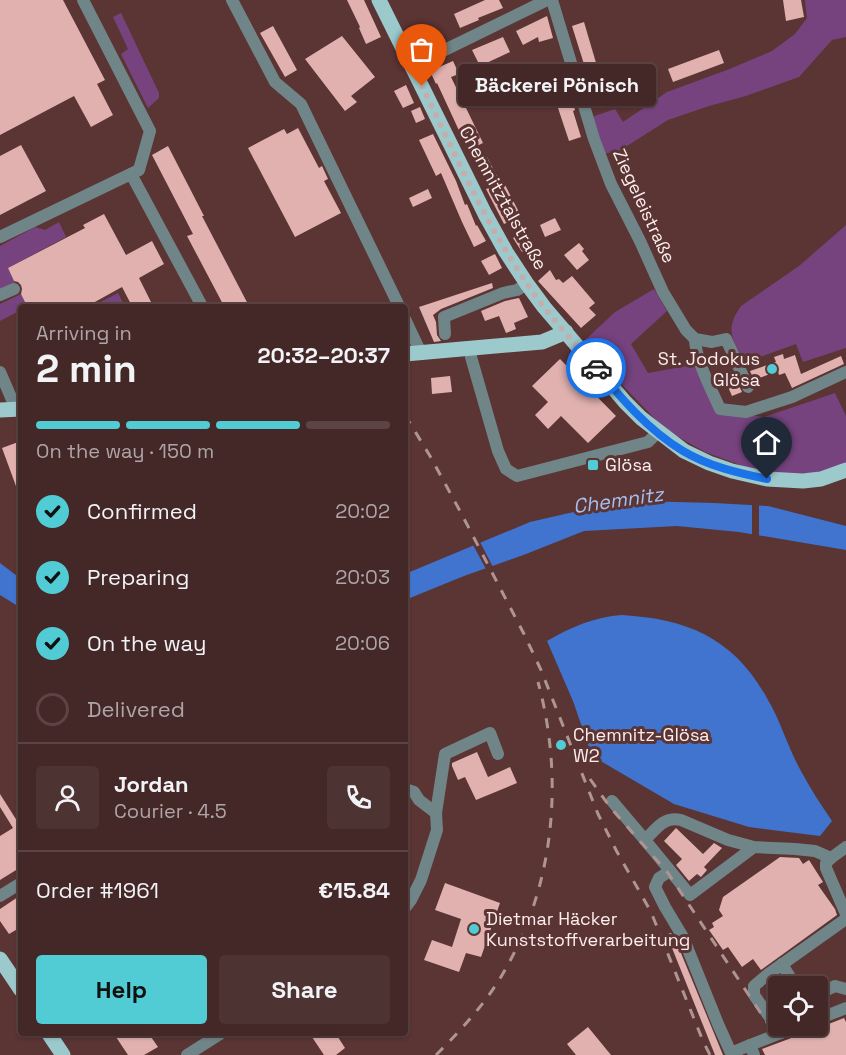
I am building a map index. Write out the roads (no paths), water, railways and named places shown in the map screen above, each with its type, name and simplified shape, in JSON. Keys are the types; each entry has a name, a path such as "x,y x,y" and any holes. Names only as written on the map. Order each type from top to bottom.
{"main road":[{"name":"Chemnitztalstraße","path":"379,0 496,235 527,284 625,402 641,418 684,451 732,471 767,479 803,481 821,479 846,470"},
{"path":"408,354 542,342 566,332"},
{"path":"0,410 18,409"},
{"path":"0,959 18,985"},
{"path":"53,1036 63,1055"}],"street":[{"path":"0,237 139,170 150,131 83,0"},
{"path":"232,0 275,82 301,104 398,304"},
{"path":"412,66 547,0"},
{"name":"Ziegeleistraße","path":"552,0 594,139 611,184 663,292 686,330 695,339"},
{"path":"131,174 201,304"},
{"path":"445,334 444,317 503,293 517,290 527,284"},
{"path":"0,295 14,289"},
{"path":"408,325 421,352"},
{"path":"748,387 726,339 712,342 695,339 695,348 720,409 746,412 792,397 846,372"},
{"path":"471,349 471,357 498,452 506,469 517,476 633,447 648,442 658,432"},
{"path":"0,372 18,407"},
{"path":"408,904 428,862 437,830 436,813 445,754 490,733 498,754"},
{"path":"408,790 414,792 419,800 436,813"},
{"path":"612,801 690,895 754,847"},
{"path":"645,840 666,820 673,818 728,840 754,847 815,851 831,858"},
{"path":"846,847 826,863 846,915"},
{"path":"670,871 659,878 655,887 683,937 731,1053 752,1050 777,1036"},
{"path":"0,896 18,885"},
{"path":"768,1014 754,995 754,986 846,919"},
{"path":"782,964 789,976"},
{"path":"828,989 835,986 846,989"},
{"path":"828,1015 846,1008"},
{"path":"187,1055 217,1036"}],"water":[{"path":"640,501 768,506 846,526 846,550 739,532 677,526 584,531 408,599 408,573 530,522 591,508"},
{"path":"0,563 18,577 18,606 0,595"},
{"path":"622,615 668,621 689,628 725,647 741,662 768,700 801,771 832,821 820,836 749,827 674,804 592,756 573,701 547,641 583,624"}],"railway":[{"path":"408,420 460,511 524,634 541,670 598,814 651,912 710,1055"},
{"path":"436,1055 474,1015 498,982 522,937 535,902 550,829 552,792 551,755 538,682"},
{"path":"590,779 610,807 668,873 768,1024"}],"place":[{"name":"Bäckerei Pönisch","path":"422,86"},
{"name":"St. Jodokus Glösa","path":"772,369"},
{"name":"Glösa","path":"593,465"},
{"name":"Chemnitz-Glösa W2","path":"561,745"},
{"name":"Dietmar Häcker Kunststoffverarbeitung","path":"474,929"}],"water label":[{"name":"Chemnitz","path":"618,500"}]}
